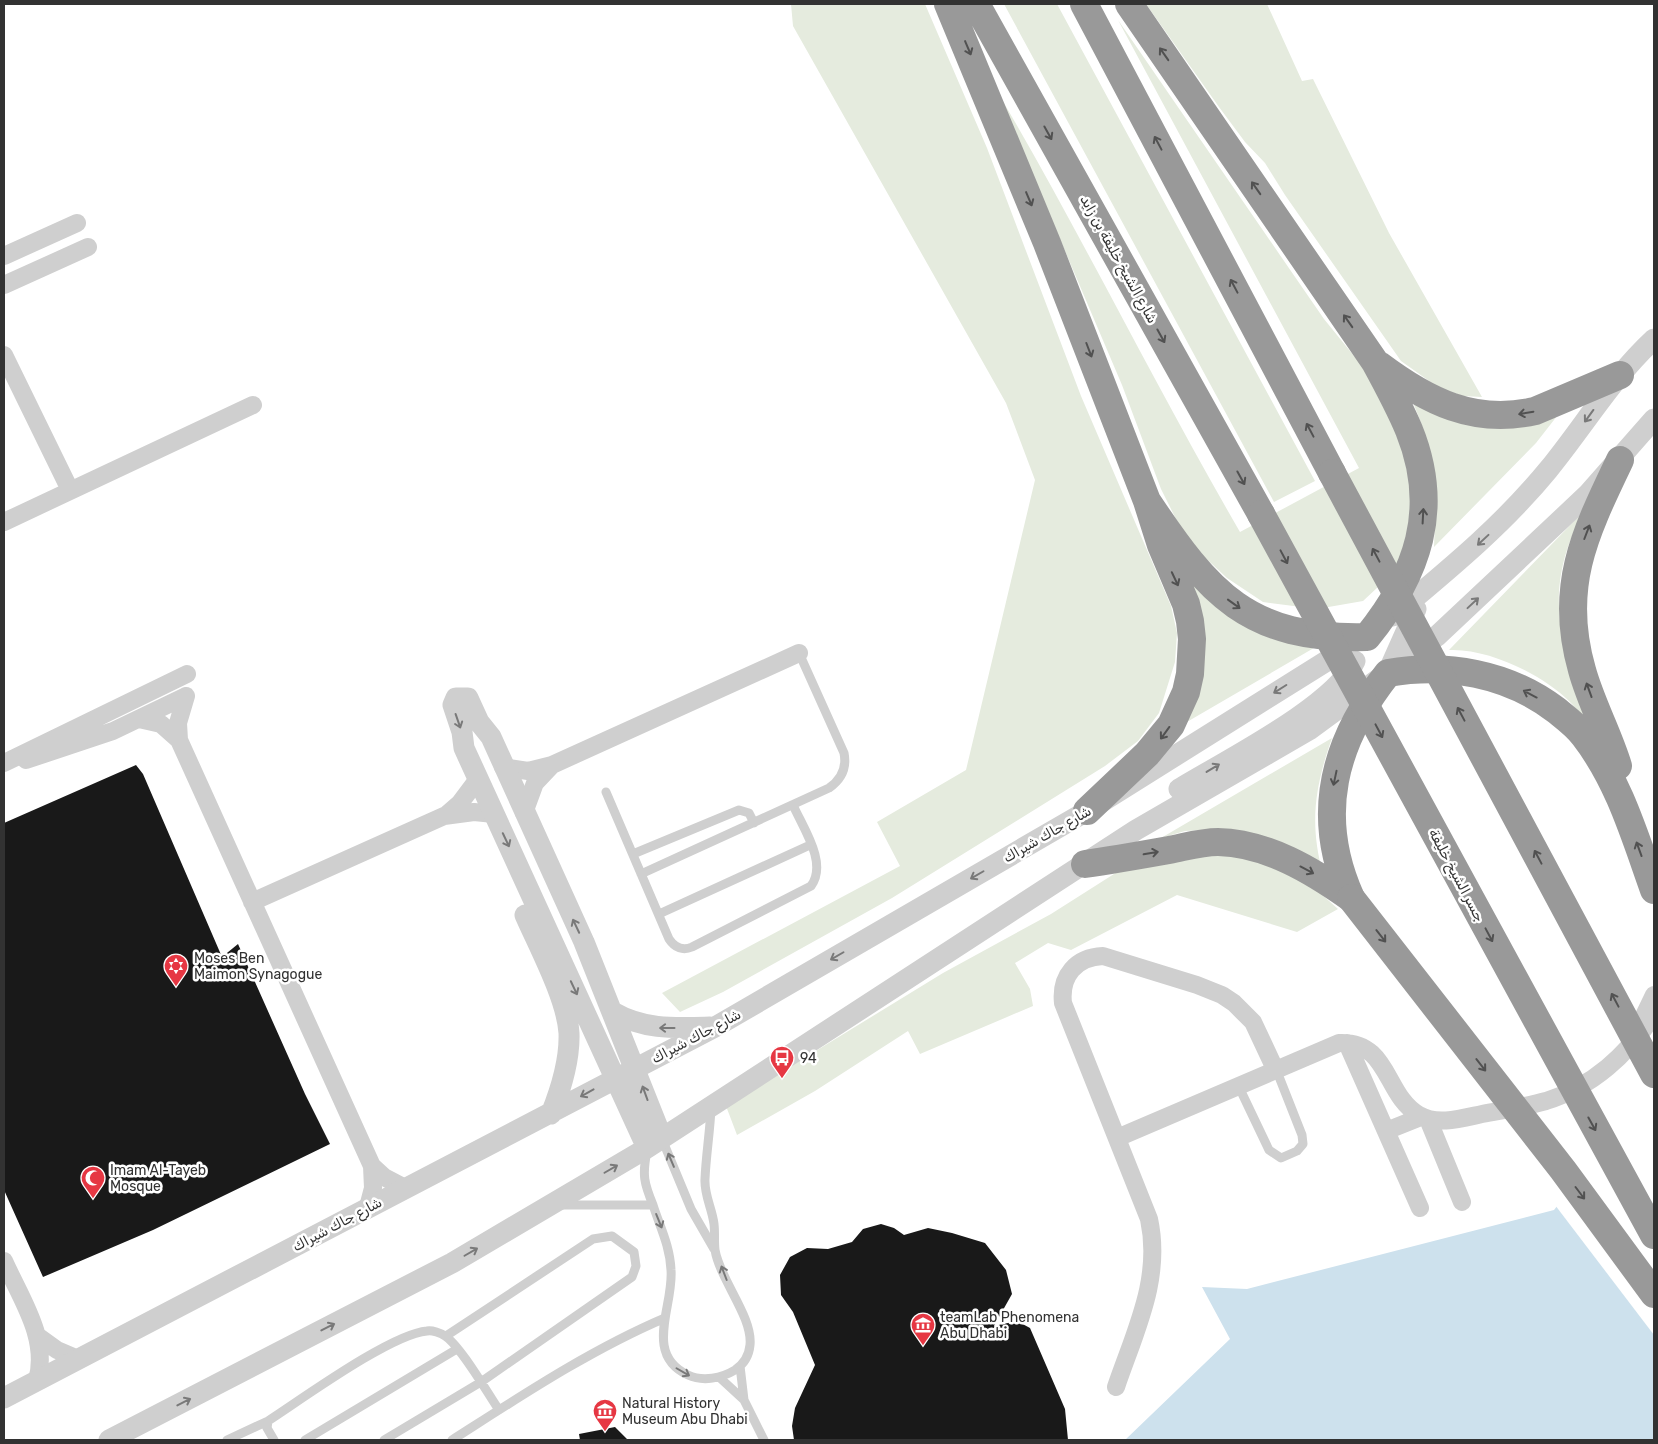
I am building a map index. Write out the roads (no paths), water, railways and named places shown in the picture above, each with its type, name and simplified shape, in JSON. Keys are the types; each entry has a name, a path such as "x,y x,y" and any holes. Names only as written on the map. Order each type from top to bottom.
{"highway":[{"path":"948,4 1047,243 1147,501 1161,545 1186,604 1192,639 1190,674 1179,709 1160,740 1087,811"},
{"name":"شارع الشيخ خليفة بن زايد","path":"976,4 1261,514"},
{"path":"1084,4 1332,473 1654,1074"},
{"path":"1129,4 1375,362 1402,414 1415,446 1423,485 1423,528 1412,566 1393,602 1367,637 1335,638 1304,634 1263,622 1245,612 1229,600 1193,565 1147,501"},
{"path":"1375,362 1405,384 1437,402 1462,410 1487,414 1521,414 1535,411 1620,375"},
{"path":"1620,460 1582,543 1572,604 1575,638 1595,735 1619,771 1625,807 1654,890"},
{"name":"جسر الشيخ خليفة","path":"1261,514 1654,1235"},
{"path":"1595,735 1530,693 1490,677 1450,669 1408,669 1388,673 1375,689 1354,723 1344,748 1334,780 1332,832 1338,866 1351,898 1563,1170 1654,1294"},
{"path":"1086,864 1203,843 1236,844 1266,851 1288,860 1331,884 1351,898"}],"street":[{"path":"4,256 77,223"},
{"path":"4,285 88,247"},
{"name":"شارع جاك شيراك","path":"4,1398 715,1027 1087,811 1310,670 1367,637 1478,544 1521,502 1549,469 1620,375 1654,340"},
{"path":"4,355 70,490"},
{"path":"4,522 253,405"},
{"path":"109,1440 452,1263 551,1205 654,1143 1136,830 1310,730 1437,636 1538,542 1620,460 1654,419"},
{"path":"1388,673 1402,637 1426,589"},
{"path":"1136,830 1141,818 1151,806 1300,716 1326,696 1351,670 1367,637 1437,636"},
{"path":"503,766 528,771 552,765 799,653"},
{"path":"1310,670 1351,670 1388,673"},
{"path":"4,764 187,674"},
{"path":"4,764 49,753 139,719 186,696 178,723 179,740 372,1166 374,1188 368,1207"},
{"path":"464,696 470,701 479,722 490,737 584,942 636,1068 654,1143 615,1078 464,748 462,732 453,705 456,698 464,696"},
{"path":"139,719 161,724 179,740"},
{"path":"524,812 535,784 552,765"},
{"path":"252,902 444,816 460,803 478,779"},
{"path":"444,816 474,812 494,814"},
{"path":"524,878 522,897 525,915 564,1008 569,1031 564,1073 551,1114"},
{"path":"1116,1387 1148,1296 1153,1258 1148,1219 1063,1003 1063,985 1066,977 1071,969 1086,959 1103,956 1197,985 1222,995 1244,1012 1253,1022 1276,1069"},
{"path":"1627,1052 1654,995"},
{"path":"613,1012 633,1022 654,1027 715,1027"},
{"path":"1386,1131 1425,1118 1465,1118 1546,1101 1587,1081 1627,1052 1654,1015"},
{"path":"1347,1042 1420,1208"},
{"path":"1116,1138 1331,1045 1347,1042 1365,1048 1373,1054 1400,1098 1425,1118 1462,1202"},
{"path":"372,1166 390,1182 405,1188"},
{"path":"4,1261 39,1337 41,1360 37,1381"},
{"path":"39,1337 57,1350 78,1359"}],"lane":[{"path":"641,874 835,784 843,773 845,759 799,653"},
{"path":"606,792 672,943 684,949 692,947 806,890 814,881 818,869 793,805"},
{"path":"633,854 739,810 748,813 754,822"},
{"path":"658,914 810,845"},
{"path":"1238,1085 1269,1150 1281,1158 1303,1144 1302,1135 1276,1069"},
{"path":"712,1105 705,1186 714,1224 715,1251"},
{"path":"654,1143 715,1251 746,1320 750,1335 748,1355 740,1366 719,1377 692,1377 673,1366 667,1358 664,1345 665,1318 672,1272 670,1252 643,1176 654,1143"},
{"path":"551,1205 652,1205"},
{"path":"384,1440 481,1382 632,1277 636,1266 634,1252 612,1236 593,1239 446,1336"},
{"path":"452,1440 625,1335 665,1318"},
{"path":"227,1440 268,1421 375,1352 409,1336 427,1331 446,1336 481,1382 499,1410"},
{"path":"305,1440 457,1350"},
{"path":"740,1366 744,1400 764,1440"},
{"path":"719,1377 744,1400"},
{"path":"130,1440 162,1413"},
{"path":"268,1421 268,1428 274,1440"}],"water":[{"path":"1654,1080 1654,1440 1125,1440 1230,1339 1202,1287 1247,1289 1554,1210"}],"place":[{"name":"Moses Ben Maimon Synagogue","path":"176,987"},
{"name":"94","path":"782,1079"},
{"name":"Imam Al-Tayeb Mosque","path":"93,1199"},
{"name":"teamLab Phenomena Abu Dhabi","path":"923,1346"},
{"name":"Natural History Museum Abu Dhabi","path":"605,1432"}]}
